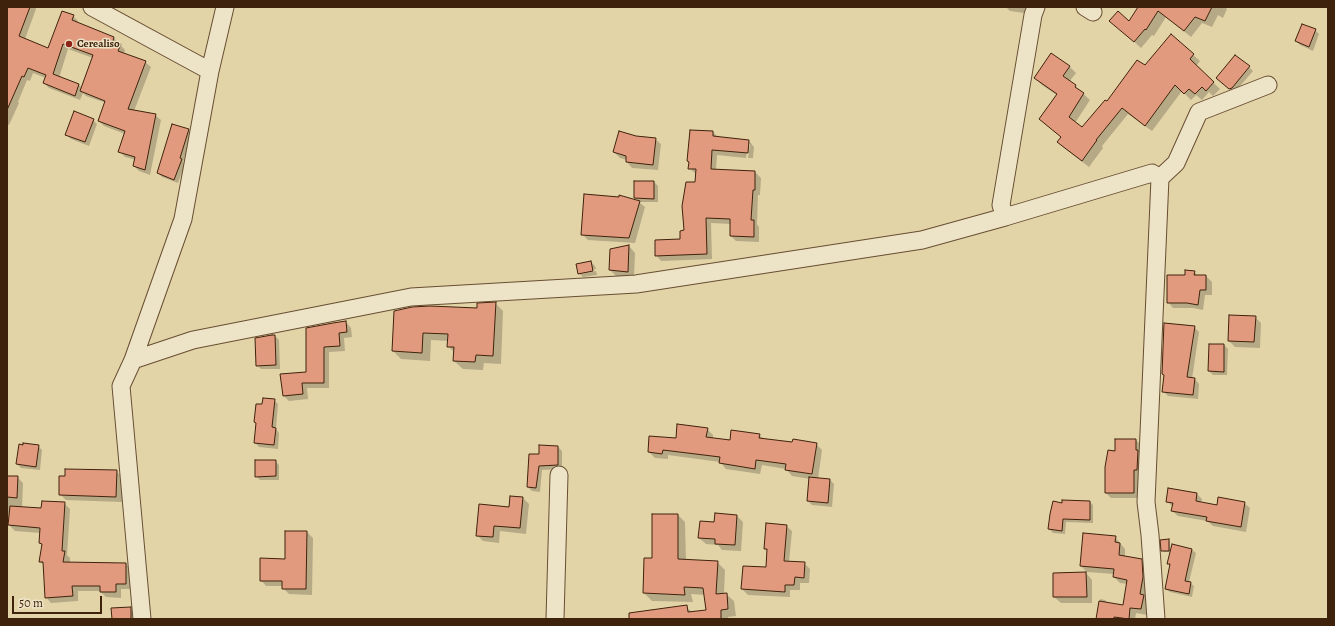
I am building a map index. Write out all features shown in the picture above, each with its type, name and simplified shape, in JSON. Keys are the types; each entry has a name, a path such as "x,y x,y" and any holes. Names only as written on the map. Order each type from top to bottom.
{"street":[{"path":"92,7 210,71"},
{"path":"142,619 121,386 133,360 183,219 210,71 225,7"},
{"path":"1005,217 1001,205 1033,15 1036,7"},
{"path":"1156,619 1146,502 1160,178 1176,163 1198,112 1268,85"},
{"path":"133,360 193,340 411,297 636,284 922,240 1152,173 1160,178"},
{"path":"555,619 559,476"}],"building":[{"path":"7,7 30,7 19,36 48,48 62,11 74,15 72,20 114,37 113,41 121,44 118,51 146,61 128,109 156,114 145,170 133,166 135,157 118,152 125,131 98,121 105,101 80,91 93,55 63,44 53,74 79,84 75,96 43,83 46,75 28,68 24,77 22,76 7,110"},
{"path":"1138,7 1212,7 1205,21 1195,17 1184,31 1158,11 1146,30 1145,29 1134,42 1109,21 1118,11 1129,21"},
{"path":"1302,24 1316,29 1309,47 1295,41"},
{"path":"1171,34 1194,54 1190,59 1214,82 1206,91 1202,87 1195,94 1189,89 1184,94 1175,85 1145,126 1122,108 1096,140 1082,161 1057,142 1061,137 1039,119 1057,94 1034,78 1051,53 1070,66 1063,76 1084,93 1069,117 1082,127 1105,100 1107,101 1137,60 1145,65"},
{"path":"1235,55 1250,66 1232,88 1229,89 1216,78"},
{"path":"74,111 94,119 85,142 65,135"},
{"path":"172,124 189,129 180,158 182,159 174,180 157,173"},
{"path":"690,130 713,131 713,136 749,140 748,153 712,150 711,169 755,171 755,190 753,190 751,220 754,220 754,237 730,236 730,219 706,218 707,254 655,256 655,240 680,239 680,231 684,230 682,206 686,182 695,182 696,169 688,169 689,162 687,161"},
{"path":"619,131 636,136 656,138 653,165 626,162 626,156 613,152"},
{"path":"634,181 654,181 654,199 634,198"},
{"path":"584,194 619,197 619,195 640,201 629,238 581,235"},
{"path":"629,245 628,272 609,270 610,249"},
{"path":"591,261 593,271 578,274 576,264"},
{"path":"1185,270 1195,271 1194,275 1206,275 1206,290 1200,290 1198,305 1187,303 1167,303 1167,275 1185,275"},
{"path":"496,302 493,356 476,355 475,362 453,361 454,347 447,347 448,334 423,333 422,353 392,351 394,311 412,307 430,306 477,308 477,303"},
{"path":"1229,315 1256,316 1254,342 1228,341"},
{"path":"346,321 347,332 339,333 340,346 324,347 324,383 302,383 303,394 283,396 280,374 306,372 306,328"},
{"path":"1164,323 1195,326 1187,377 1195,378 1193,395 1162,392 1164,375 1162,374"},
{"path":"275,335 276,365 256,366 255,338"},
{"path":"1209,344 1224,344 1224,372 1208,371"},
{"path":"263,398 275,399 272,427 276,428 274,445 254,443 256,404 262,404"},
{"path":"677,424 708,428 706,437 730,440 731,430 760,434 759,438 792,442 793,439 817,443 812,474 785,470 786,464 756,460 755,469 719,463 720,457 663,450 662,454 648,452 649,436 676,438"},
{"path":"1115,439 1136,439 1136,450 1138,450 1137,470 1134,470 1134,493 1105,493 1105,467 1108,450 1115,451"},
{"path":"23,443 39,445 36,467 16,464 19,444 23,445"},
{"path":"539,445 558,446 558,465 539,466 536,488 527,487 529,454 539,454"},
{"path":"255,460 276,460 276,476 255,477"},
{"path":"65,469 117,470 116,497 59,495 59,476 65,476"},
{"path":"7,476 18,476 17,498 7,497"},
{"path":"809,477 830,479 828,503 807,501"},
{"path":"1168,488 1197,493 1196,501 1217,505 1218,497 1245,502 1241,527 1206,521 1207,517 1171,511 1173,503 1166,502"},
{"path":"510,496 523,497 520,528 494,526 493,537 476,536 479,504 509,507"},
{"path":"1062,500 1090,501 1090,520 1063,519 1062,531 1048,529 1053,501 1062,503"},
{"path":"42,501 65,502 62,551 65,551 63,562 126,563 126,584 116,584 116,592 100,592 100,586 72,586 73,596 45,598 43,562 39,562 42,544 39,543 40,528 8,525 10,506 41,508"},
{"path":"715,513 737,515 735,545 715,544 715,539 698,538 700,521 714,522"},
{"path":"652,514 678,514 678,559 718,561 716,594 727,593 728,609 721,610 721,619 629,619 629,613 687,605 688,612 706,610 703,588 684,587 685,595 643,593 644,558 652,558"},
{"path":"766,523 787,525 784,561 805,562 804,578 795,577 794,585 785,585 785,592 741,589 743,566 766,567 767,549 764,549"},
{"path":"285,531 307,531 306,589 282,589 282,581 260,581 260,558 285,559"},
{"path":"1083,533 1116,536 1115,542 1120,543 1119,555 1142,559 1143,577 1140,594 1144,595 1141,609 1130,608 1129,619 1114,617 1114,619 1096,619 1099,601 1123,605 1127,580 1113,577 1114,569 1080,566"},
{"path":"1169,539 1169,551 1161,551 1160,540"},
{"path":"1172,544 1192,549 1185,581 1191,582 1189,594 1165,589 1170,564 1167,564"},
{"path":"1086,572 1087,597 1053,597 1053,573"},
{"path":"131,607 131,619 112,619 111,608"}],"place":[{"name":"Cerealiso","path":"69,44"}]}
